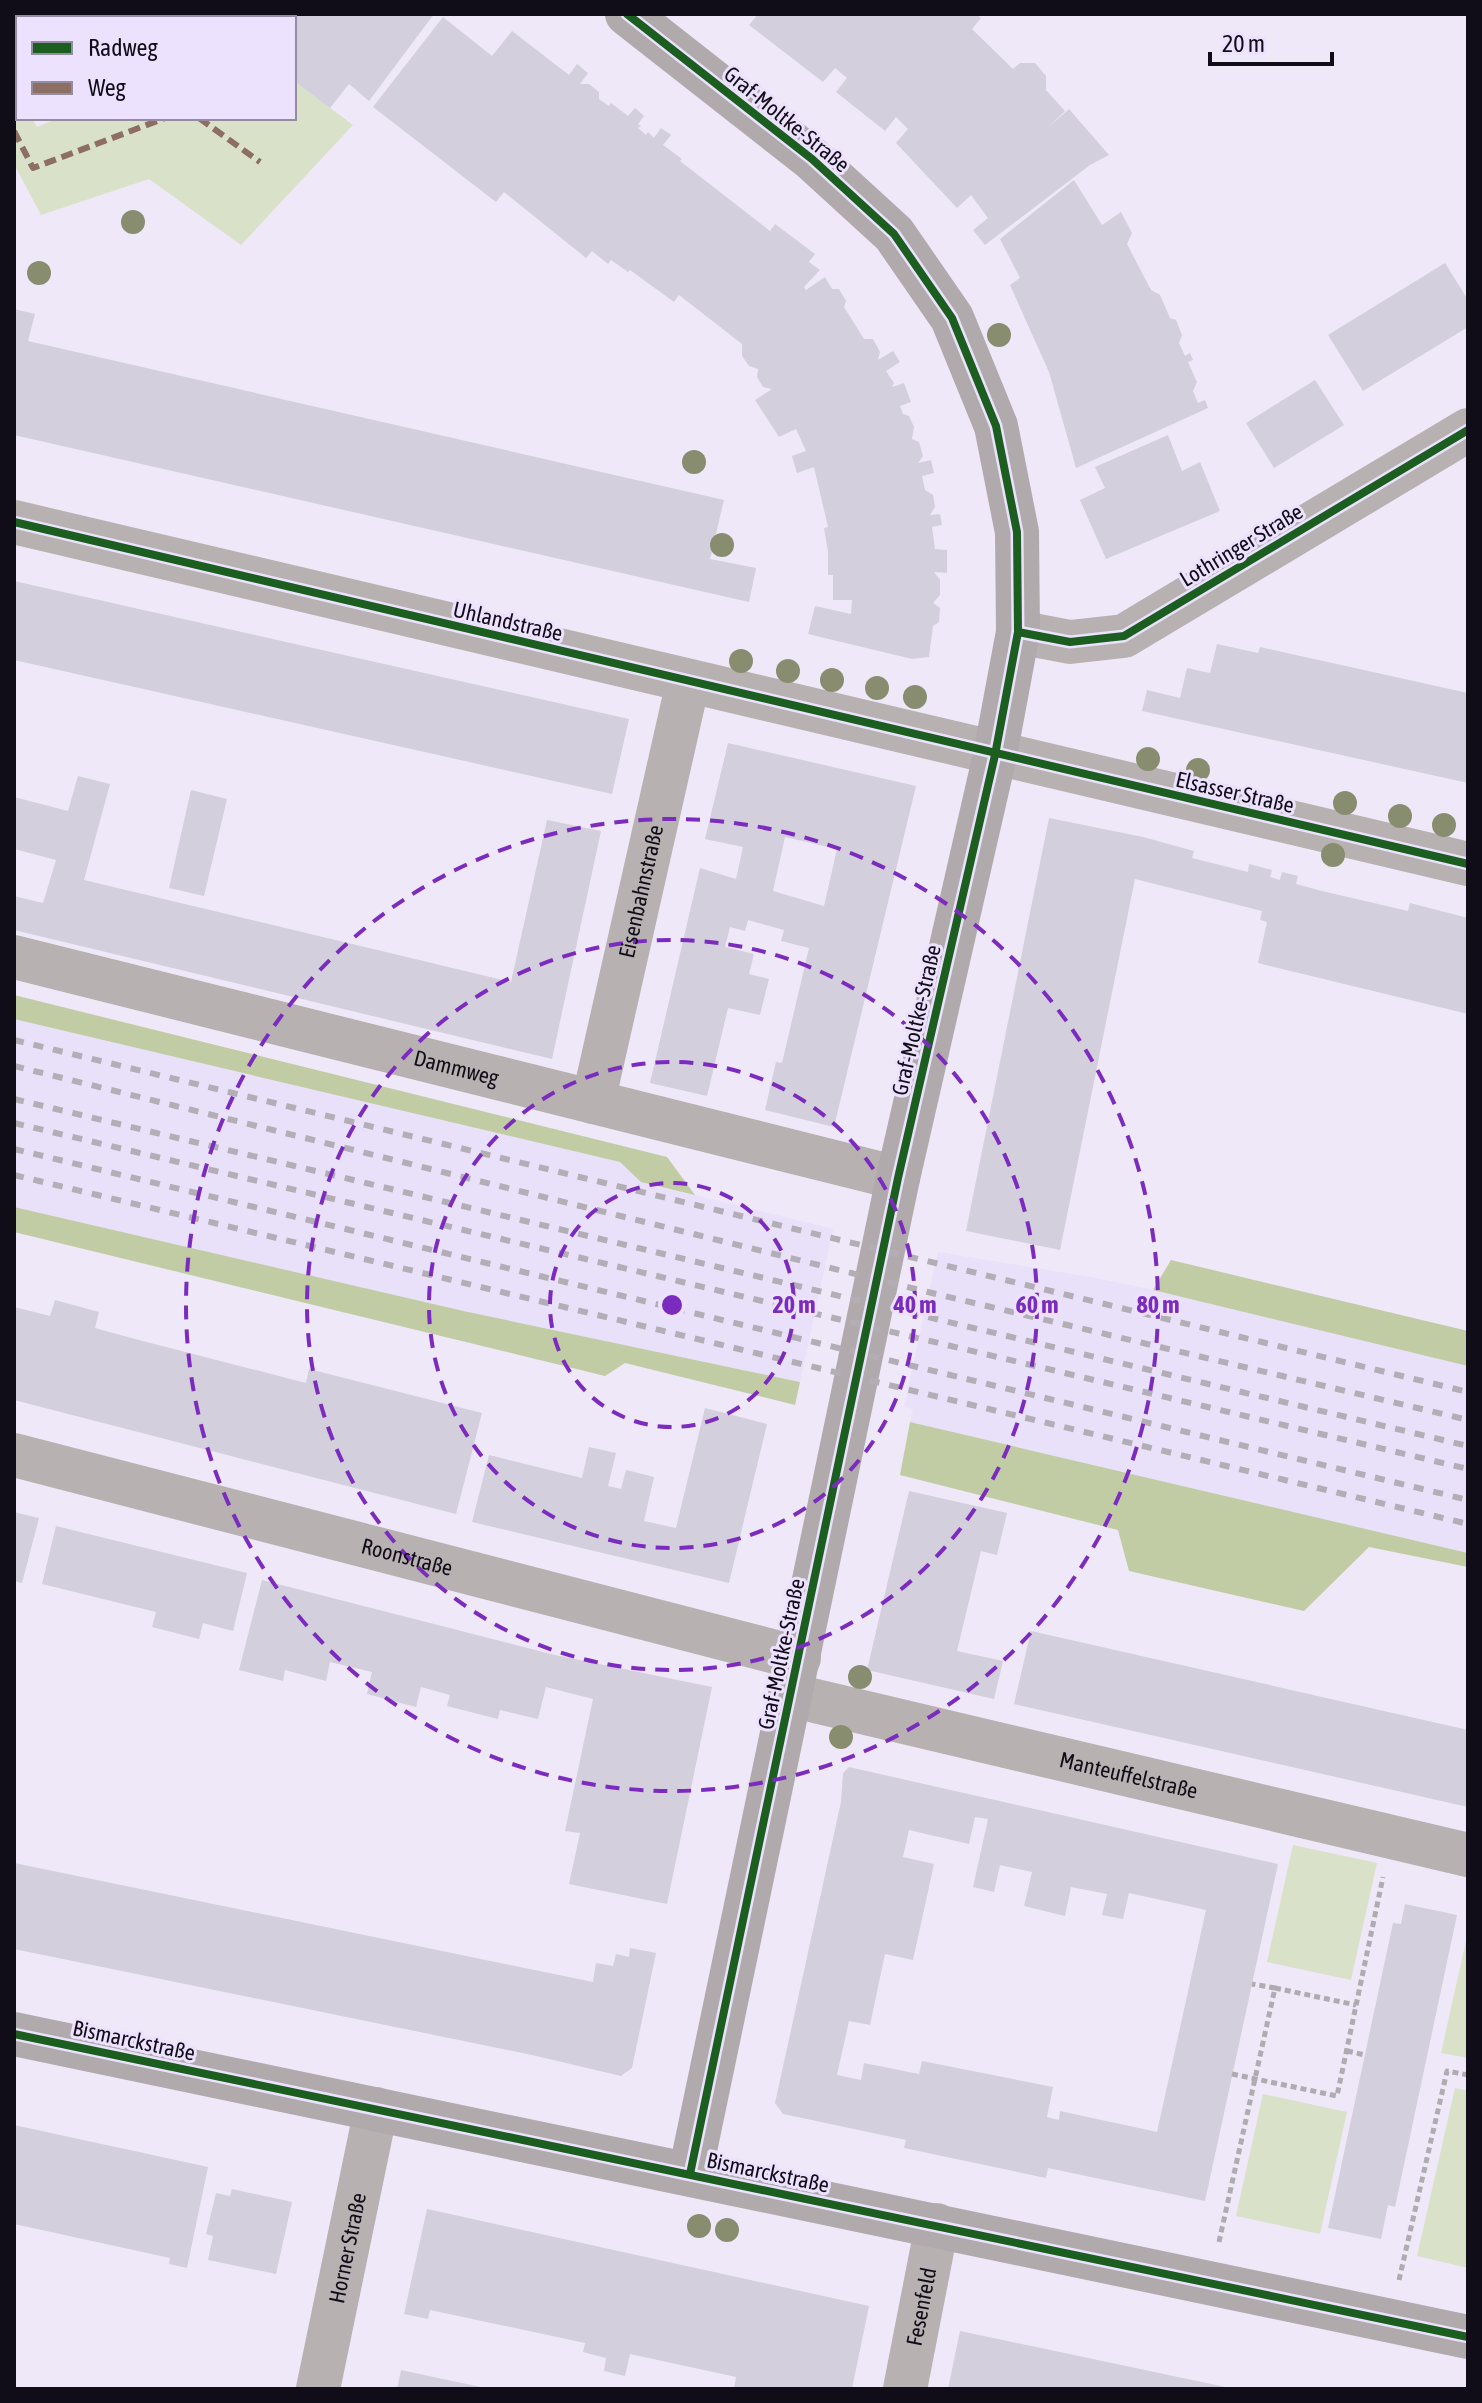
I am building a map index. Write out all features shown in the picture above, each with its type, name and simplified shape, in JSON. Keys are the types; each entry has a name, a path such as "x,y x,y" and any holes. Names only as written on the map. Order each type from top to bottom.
{"main road":[{"name":"Graf-Moltke-Straße","path":"627,14 812,159 894,234 952,318 996,426 1017,532 1018,632 995,755 898,1178 690,2174"},
{"name":"Bismarckstraße","path":"14,2034 1468,2337"}],"street":[{"name":"Lothringer Straße","path":"1018,632 1070,642 1124,636 1468,430"},
{"name":"Uhlandstraße","path":"14,522 995,755"},
{"name":"Eisenbahnstraße","path":"593,1102 688,682"},
{"name":"Elsasser Straße","path":"995,755 1468,864"},
{"name":"Dammweg","path":"14,957 898,1178"},
{"name":"Roonstraße","path":"14,1455 794,1677"},
{"name":"Manteuffelstraße","path":"794,1677 1468,1855"},
{"name":"Horner Straße","path":"318,2389 376,2109"},
{"name":"Fesenfeld","path":"905,2389 937,2225"}],"path":[{"path":"1232,2074 1337,2096 1391,1837"},
{"path":"1252,1984 1356,2005"},
{"path":"1210,2282 1275,1988"},
{"path":"1347,2051 1365,2055"},
{"path":"1390,2320 1447,2071 1468,2075"}],"shaded area":[{"path":"14,1019 620,1162 642,1182 833,1229 800,1382 468,1312 14,1207"},
{"path":"938,1252 1153,1290 1468,1366 1468,1553 910,1422 913,1409 904,1407"}],"green space":[{"path":"14,81 16,120 33,120 37,127 53,120 296,120 296,82 353,125 241,245 149,179 41,215 14,164"},
{"path":"14,995 667,1157 695,1195 641,1182 620,1162 14,1019"},
{"path":"14,1207 468,1312 800,1382 795,1405 625,1363 605,1376 14,1232"},
{"path":"1171,1260 1468,1331 1468,1366 1153,1290"},
{"path":"910,1422 1468,1553 1468,1567 1369,1547 1304,1611 1129,1571 1118,1530 900,1475"},
{"path":"1293,1845 1377,1863 1351,1980 1267,1962"},
{"path":"1468,1932 1468,2058 1441,2053"},
{"path":"1455,2088 1468,2091 1468,2268 1417,2256"},
{"path":"1263,2094 1347,2112 1320,2234 1236,2216"}],"building":[{"path":"434,14 369,101 349,84 330,108 296,82 296,16 48,16"},
{"path":"758,14 976,14 981,18 972,29 1013,69 1020,63 1035,63 1046,76 1046,90 1065,111 1045,130 1069,109 1109,155 1090,165 985,245 973,230 988,218 971,195 957,208 896,143 908,129 896,117 885,131 836,92 847,78 835,68 823,82 749,25"},
{"path":"443,17 492,56 512,31 569,75 577,64 588,73 580,84 589,84 599,92 599,99 609,106 611,103 628,116 635,108 644,116 638,128 646,135 648,132 654,138 661,128 671,135 663,145 682,159 680,161 770,231 775,224 815,254 809,262 820,270 804,287 806,290 825,277 832,289 839,289 846,301 844,307 864,339 873,339 880,352 878,360 893,351 900,362 886,371 894,383 892,387 904,383 911,402 900,406 914,427 912,439 919,442 923,456 918,463 931,460 934,473 922,476 925,490 933,495 935,507 930,515 940,514 942,525 932,527 935,549 947,550 947,573 934,572 940,580 940,595 933,603 940,608 939,622 933,626 929,657 912,659 808,634 815,606 851,614 852,600 833,600 833,575 828,575 824,528 828,527 814,467 797,473 792,456 806,451 796,429 779,437 755,400 772,389 763,387 757,377 758,369 749,366 742,356 742,344 679,295 674,302 630,270 628,272 611,260 608,264 592,251 586,258 504,192 496,202 373,107"},
{"path":"1074,180 1102,225 1121,212 1132,233 1127,244 1151,290 1160,295 1170,318 1176,320 1182,335 1179,343 1185,356 1190,353 1193,360 1188,362 1197,382 1193,391 1198,403 1205,400 1208,408 1076,468 1049,372 1010,285 1020,278 1000,239"},
{"path":"1445,263 1468,300 1468,327 1363,391 1328,335"},
{"path":"14,309 35,314 28,341 724,500 710,559 756,568 749,602 14,435"},
{"path":"1315,380 1344,425 1274,468 1246,423"},
{"path":"1168,435 1182,471 1200,462 1220,511 1106,559 1080,500 1105,488 1095,467"},
{"path":"14,581 629,719 612,794 14,660"},
{"path":"1217,644 1258,653 1260,647 1468,693 1468,783 1142,711 1147,690 1180,698 1187,668 1210,673"},
{"path":"728,743 916,786 834,1127 765,1110 776,1062 782,1063 809,948 781,941 784,930 748,920 745,931 730,927 725,947 754,954 749,974 769,979 760,1015 728,1008 707,1096 650,1083 700,868 736,879 743,847 705,839","holes":["785,837 837,849 824,906 773,891"]},
{"path":"78,776 110,784 84,880 511,982 547,820 601,831 552,1059 14,930 14,896 43,903 56,860 14,849 14,797 68,811"},
{"path":"191,790 227,799 204,896 169,888"},
{"path":"1049,818 1143,837 1194,851 1192,858 1248,872 1249,864 1272,870 1270,877 1280,880 1282,872 1298,876 1296,884 1322,891 1408,911 1410,903 1468,918 1468,1014 1258,963 1267,922 1260,920 1262,911 1135,879 1060,1250 966,1231"},
{"path":"55,1300 99,1312 95,1328 135,1339 306,1383 309,1369 482,1413 456,1514 14,1400 14,1307 50,1316"},
{"path":"705,1408 767,1424 729,1583 472,1522 489,1455 582,1478 589,1447 616,1453 608,1486 621,1489 626,1470 654,1477 644,1521 676,1528"},
{"path":"909,1491 1007,1513 997,1555 981,1551 957,1651 1003,1661 994,1699 867,1670"},
{"path":"14,1512 39,1518 22,1583 14,1581"},
{"path":"56,1526 247,1573 233,1631 203,1623 199,1639 152,1627 156,1612 42,1584"},
{"path":"262,1580 555,1655 712,1687 667,1904 569,1884 580,1833 565,1831 593,1699 546,1687 538,1719 500,1710 498,1719 447,1706 450,1695 421,1687 416,1707 367,1694 372,1672 330,1662 326,1681 285,1670 283,1681 239,1670"},
{"path":"1031,1631 1468,1730 1468,1807 1014,1704"},
{"path":"849,1767 1278,1864 1205,2201 1048,2168 1046,2178 904,2148 906,2140 783,2114 775,2103 841,1802 843,1773","holes":["975,1817 988,1819 973,1887 994,1892 1000,1865 1032,1872 1024,1906 1065,1916 1071,1887 1107,1894 1102,1915 1123,1919 1129,1893 1206,1910 1157,2132 1060,2111 1059,2120 1047,2117 1053,2087 922,2061 919,2074 864,2063 861,2080 837,2075 849,2021 870,2025 885,1954 913,1960 934,1864 903,1857 909,1830 969,1844"]},
{"path":"14,1863 593,1982 596,1963 613,1966 616,1954 629,1957 630,1948 656,1953 632,2068 621,2076 14,1949"},
{"path":"1405,1904 1457,1915 1395,2207 1388,2205 1381,2239 1328,2228 1393,1923 1401,1924"},
{"path":"14,2125 208,2167 187,2268 169,2264 170,2258 14,2224"},
{"path":"232,2189 292,2202 276,2274 208,2260 213,2236 206,2234 216,2193 230,2196"},
{"path":"427,2209 869,2306 852,2389 734,2389 736,2377 630,2354 625,2376 604,2371 606,2358 583,2352 585,2343 430,2310 428,2319 404,2314"},
{"path":"960,2331 1230,2388 1230,2389 948,2389"},
{"path":"401,2370 485,2388 485,2389 397,2389"}],"railway":[{"path":"14,1040 1468,1392"},
{"path":"14,1066 932,1293 1468,1420"},
{"path":"14,1099 1468,1446"},
{"path":"14,1123 1468,1469"},
{"path":"14,1149 1468,1500"},
{"path":"14,1175 1468,1524"}],"marked path":[{"path":"14,131 33,168 160,120"},
{"path":"202,120 260,162"}],"cycle path":[{"path":"627,14 812,159 894,234 952,318 996,426 1017,532 1018,632 995,755 898,1178 690,2174"},
{"path":"1018,632 1070,642 1124,636 1468,430"},
{"path":"14,522 1468,864"},
{"path":"14,2034 1468,2337"}]}
